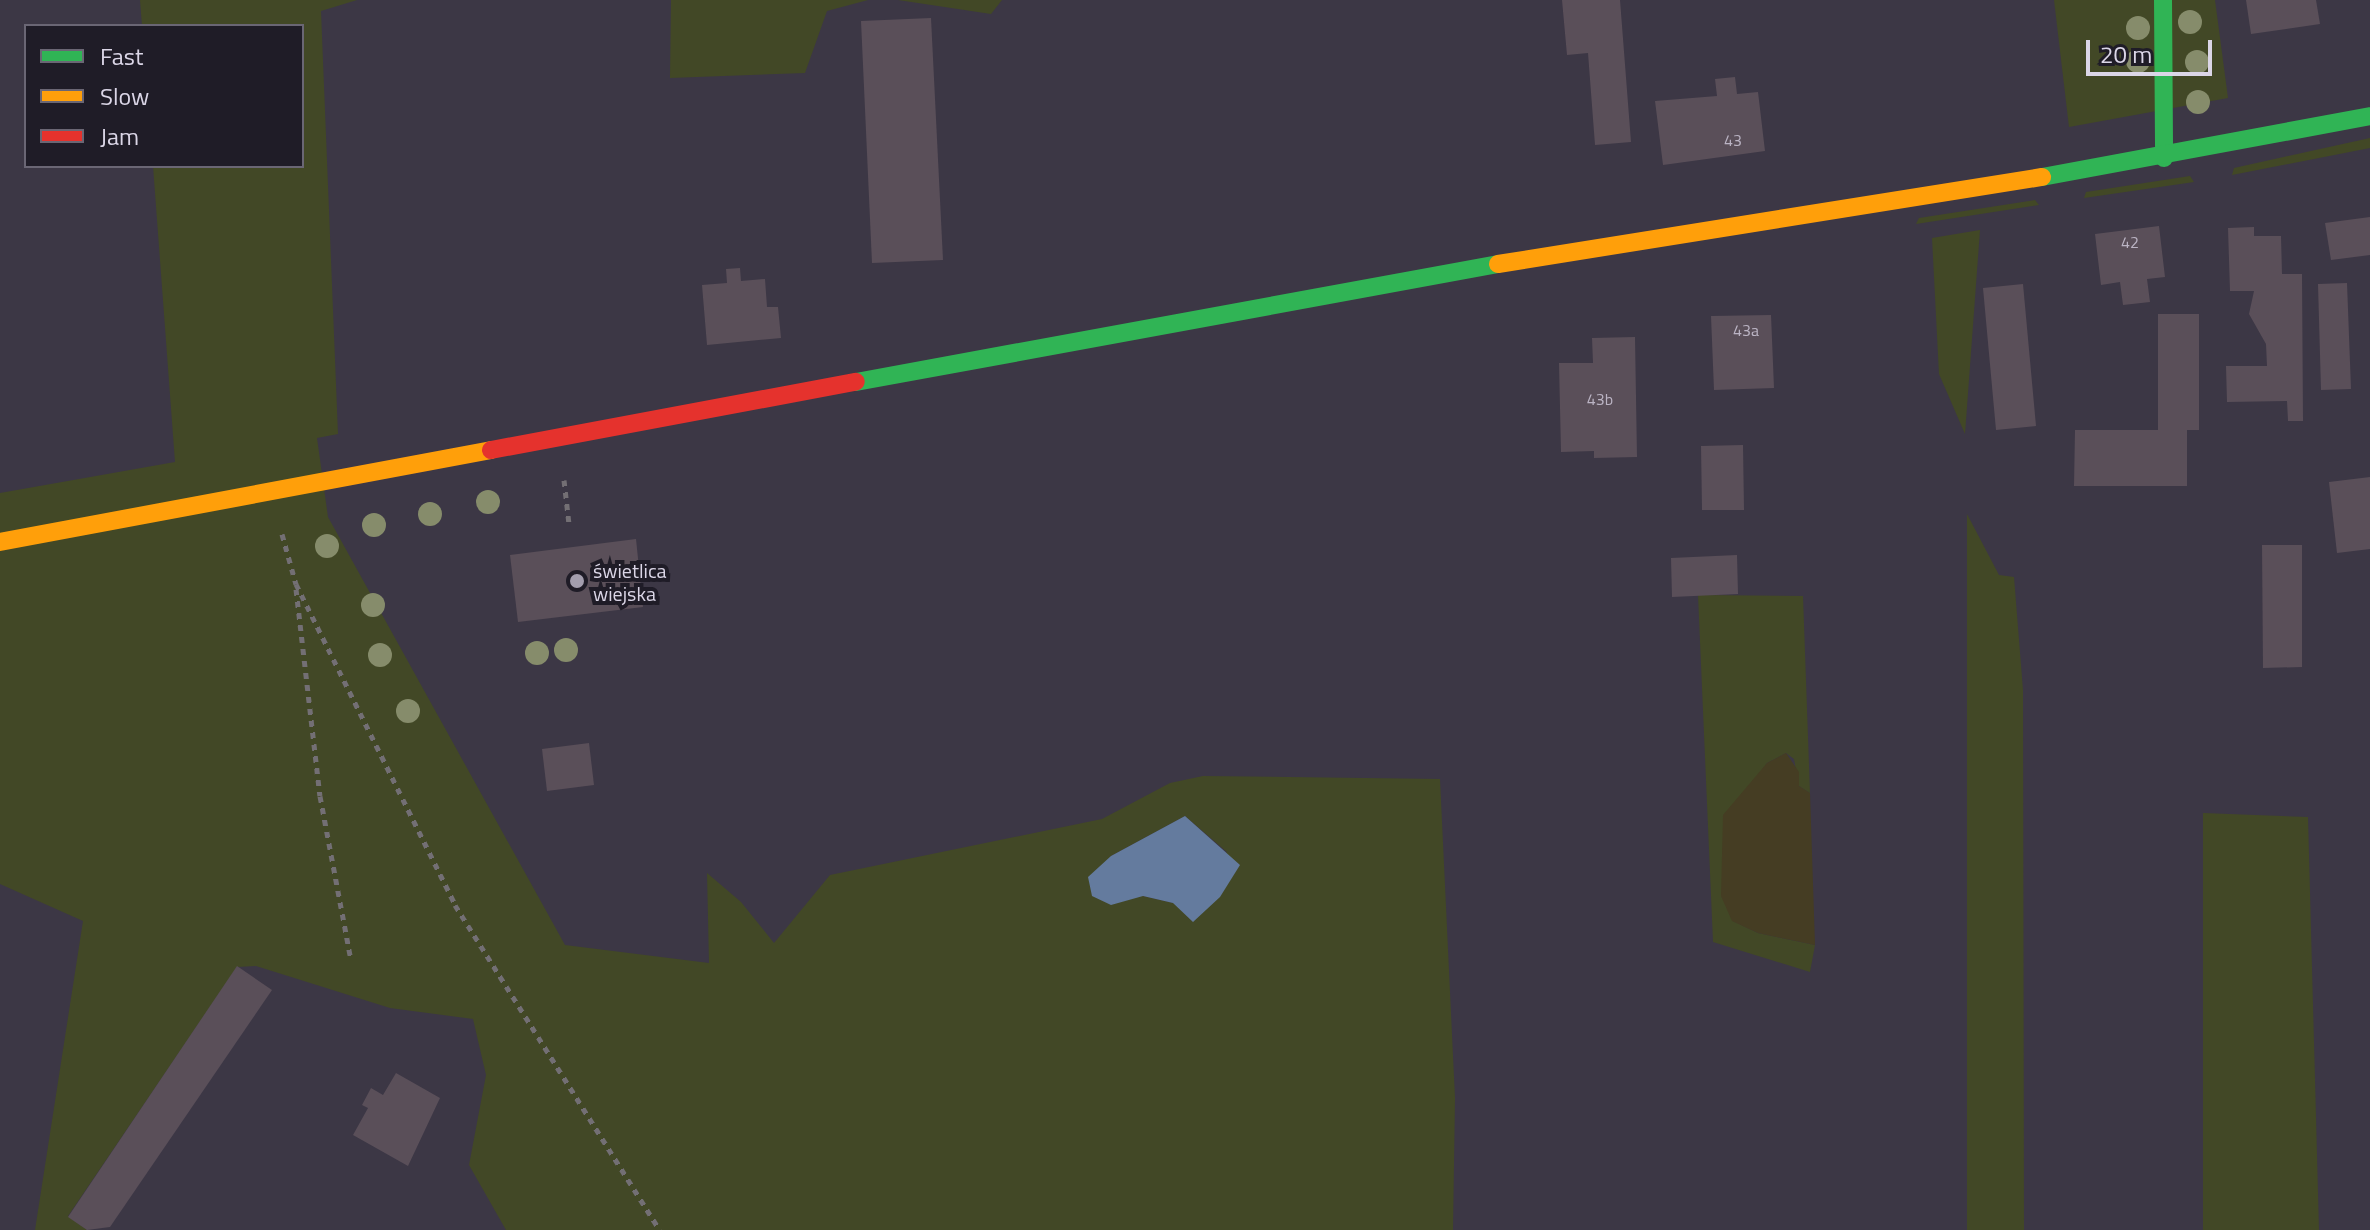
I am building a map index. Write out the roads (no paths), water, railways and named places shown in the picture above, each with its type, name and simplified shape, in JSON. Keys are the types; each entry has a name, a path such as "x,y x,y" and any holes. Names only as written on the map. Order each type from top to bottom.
{"street":[{"path":"2163,0 2164,158"},
{"path":"0,542 1408,278 2164,158 2370,116"}],"water":[{"path":"1185,816 1240,865 1220,897 1193,922 1173,903 1143,896 1111,905 1092,896 1088,877 1111,856"}],"place":[{"name":"świetlica wiejska","path":"577,581"}]}
